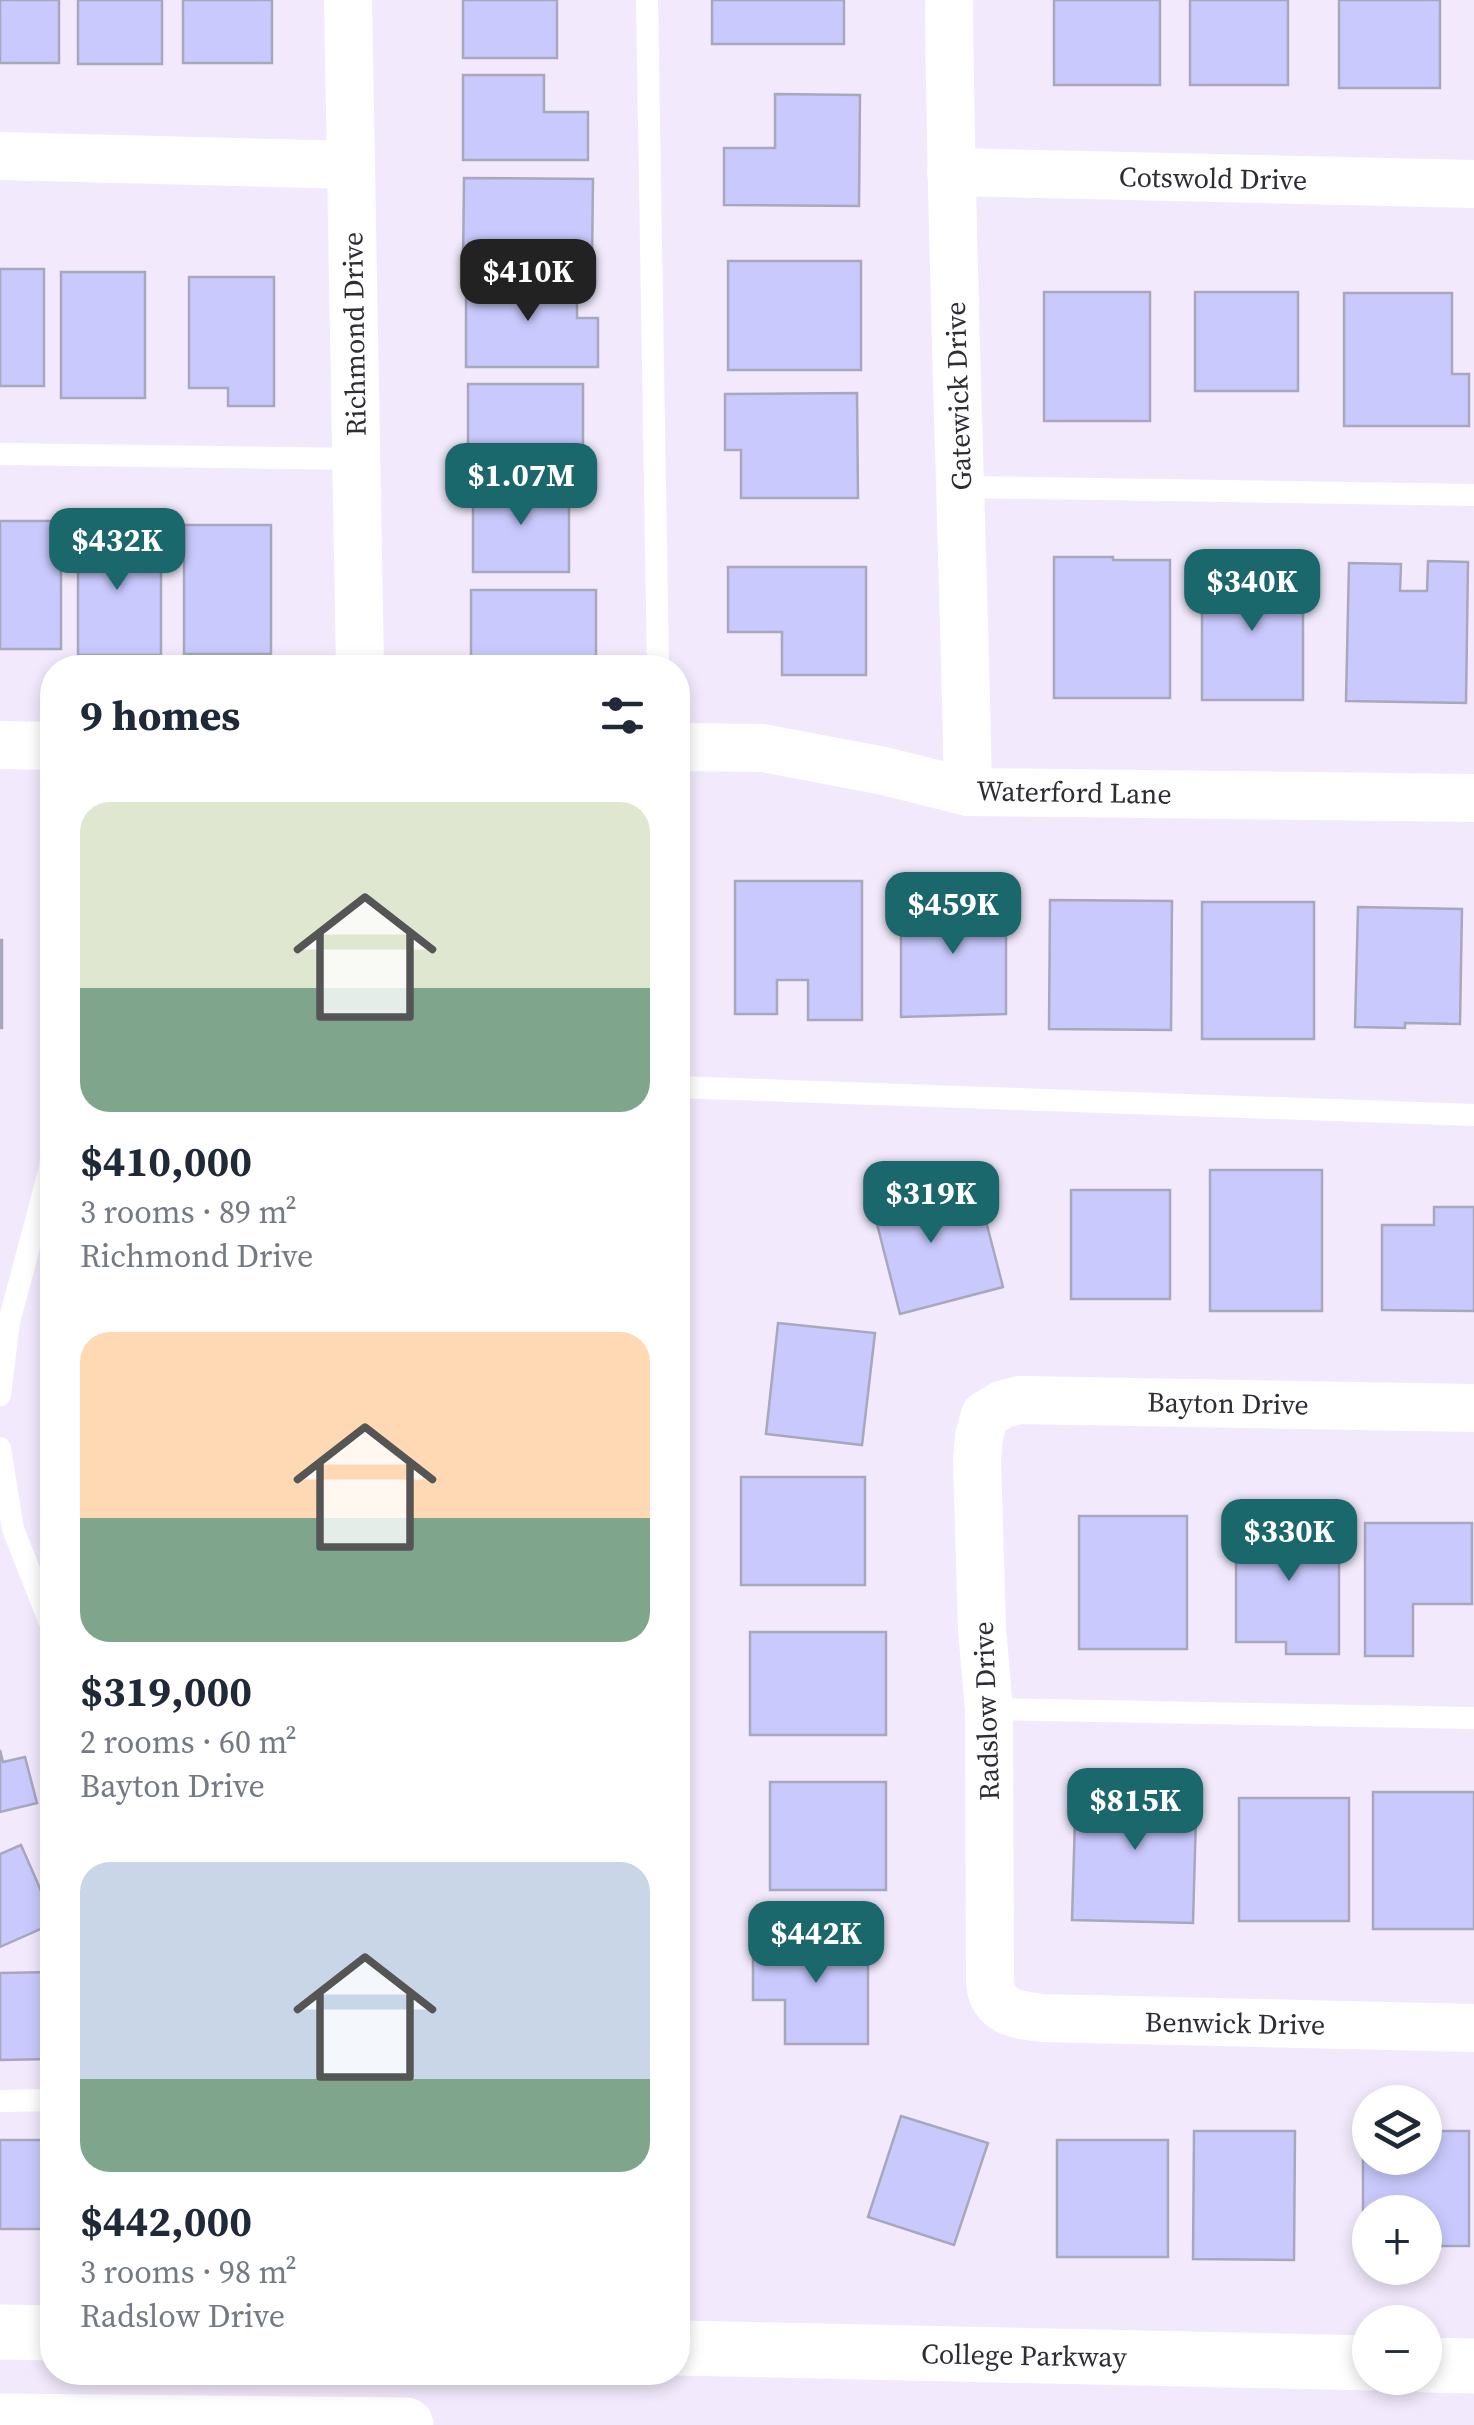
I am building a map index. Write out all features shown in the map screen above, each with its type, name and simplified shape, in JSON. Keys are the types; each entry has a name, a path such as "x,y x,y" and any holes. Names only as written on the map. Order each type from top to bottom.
{"main road":[{"path":"0,2332 40,2333"},
{"name":"College Parkway","path":"690,2348 1352,2364"},
{"path":"1442,2365 1474,2366"},
{"path":"0,2421 406,2425"}],"street":[{"name":"Richmond Drive","path":"348,0 360,655"},
{"name":"Gatewick Drive","path":"949,0 968,792"},
{"path":"0,156 350,165"},
{"name":"Cotswold Drive","path":"951,172 1474,184"},
{"path":"0,745 40,746"},
{"name":"Waterford Lane","path":"690,747 764,748 968,792 1474,798"},
{"name":"Bayton Drive","path":"985,1416 1003,1404 1037,1400 1474,1408"},
{"name":"Radslow Drive","path":"985,1416 977,1460 982,1628 989,1709 990,1982 999,2006"},
{"name":"Benwick Drive","path":"999,2006 1009,2012 1042,2018 1474,2028"}],"lane":[{"path":"646,0 658,655"},
{"path":"0,454 356,460"},
{"path":"962,487 1474,495"},
{"path":"690,1088 1474,1115"},
{"path":"0,1395 9,1322 40,1206"},
{"path":"0,1448 13,1529 40,1598"},
{"path":"989,1709 1474,1718"},
{"path":"0,2101 40,2100"}],"building":[{"path":"0,0 59,0 59,63 0,63"},
{"path":"78,0 162,0 162,64 78,64"},
{"path":"183,0 272,0 272,63 183,63"},
{"path":"463,0 557,0 557,58 463,58"},
{"path":"712,0 844,0 844,44 712,44"},
{"path":"1054,0 1160,0 1160,85 1054,85"},
{"path":"1190,0 1288,0 1288,85 1190,85"},
{"path":"1339,0 1440,0 1440,88 1339,88"},
{"path":"463,75 544,75 544,112 588,112 588,160 463,160"},
{"path":"775,94 860,95 859,206 724,205 724,148 775,148"},
{"path":"464,178 593,179 592,265 463,263"},
{"path":"728,261 861,261 861,370 728,370"},
{"path":"0,269 44,269 44,386 0,386"},
{"path":"61,272 145,272 145,398 61,398"},
{"path":"189,277 274,277 274,406 228,406 228,388 189,388"},
{"path":"466,278 577,278 577,318 598,318 598,367 466,367"},
{"path":"1044,292 1150,292 1150,421 1044,421"},
{"path":"1195,292 1298,292 1298,391 1195,391"},
{"path":"1344,293 1452,293 1452,374 1469,374 1469,426 1344,426"},
{"path":"468,384 583,384 583,468 468,468"},
{"path":"857,393 858,498 741,498 741,450 725,450 725,394"},
{"path":"473,485 569,485 569,572 473,572"},
{"path":"78,519 127,519 127,551 161,551 161,655 78,655"},
{"path":"0,521 61,521 61,649 0,649"},
{"path":"184,525 271,525 271,654 184,654"},
{"path":"1054,557 1170,560 1170,698 1054,698"},
{"path":"1428,561 1468,562 1466,703 1346,701 1349,563 1401,564 1400,591 1427,591"},
{"path":"728,567 866,567 866,675 782,675 782,632 728,632"},
{"path":"1202,569 1303,569 1303,700 1202,700"},
{"path":"471,590 596,590 596,655 471,655"},
{"path":"735,881 862,881 862,1020 808,1020 808,980 777,980 777,1014 735,1014"},
{"path":"1006,898 1006,1014 901,1017 901,899"},
{"path":"1050,900 1172,901 1171,1030 1049,1029"},
{"path":"1202,902 1314,902 1314,1039 1202,1039"},
{"path":"1358,907 1462,909 1460,1024 1355,1027"},
{"path":"2,940 2,1028 0,1028"},
{"path":"914,1169 926,1216 981,1202 1003,1287 900,1314 866,1181"},
{"path":"1210,1170 1322,1170 1322,1311 1210,1311"},
{"path":"1071,1190 1170,1190 1170,1299 1071,1299"},
{"path":"1434,1207 1474,1207 1474,1311 1382,1310 1382,1225 1434,1225"},
{"path":"778,1323 875,1333 862,1445 766,1434"},
{"path":"741,1477 865,1477 865,1585 741,1585"},
{"path":"1079,1516 1187,1516 1187,1649 1079,1649"},
{"path":"1236,1519 1339,1519 1339,1654 1286,1654 1286,1642 1236,1642"},
{"path":"1365,1523 1472,1523 1472,1604 1413,1604 1413,1656 1365,1656"},
{"path":"750,1632 886,1632 886,1735 750,1735"},
{"path":"0,1750 3,1762 25,1757 37,1803 0,1812"},
{"path":"1147,1779 1197,1780 1193,1923 1072,1920 1076,1786 1147,1787"},
{"path":"770,1782 886,1782 886,1890 770,1890"},
{"path":"1373,1792 1474,1792 1474,1929 1373,1929"},
{"path":"1239,1798 1349,1798 1349,1921 1239,1921"},
{"path":"21,1845 40,1889 40,1929 0,1947 0,1854"},
{"path":"753,1936 868,1936 868,2044 785,2044 785,2000 753,2000"},
{"path":"40,1972 40,2059 0,2060 0,1973"},
{"path":"901,2116 988,2143 954,2245 868,2217"},
{"path":"1194,2131 1295,2131 1294,2260 1193,2259"},
{"path":"1442,2131 1469,2131 1469,2246 1442,2246 1442,2195 1363,2195 1363,2175 1442,2175"},
{"path":"0,2140 40,2140 40,2229 0,2229"},
{"path":"1057,2140 1168,2140 1168,2257 1057,2257"}]}
